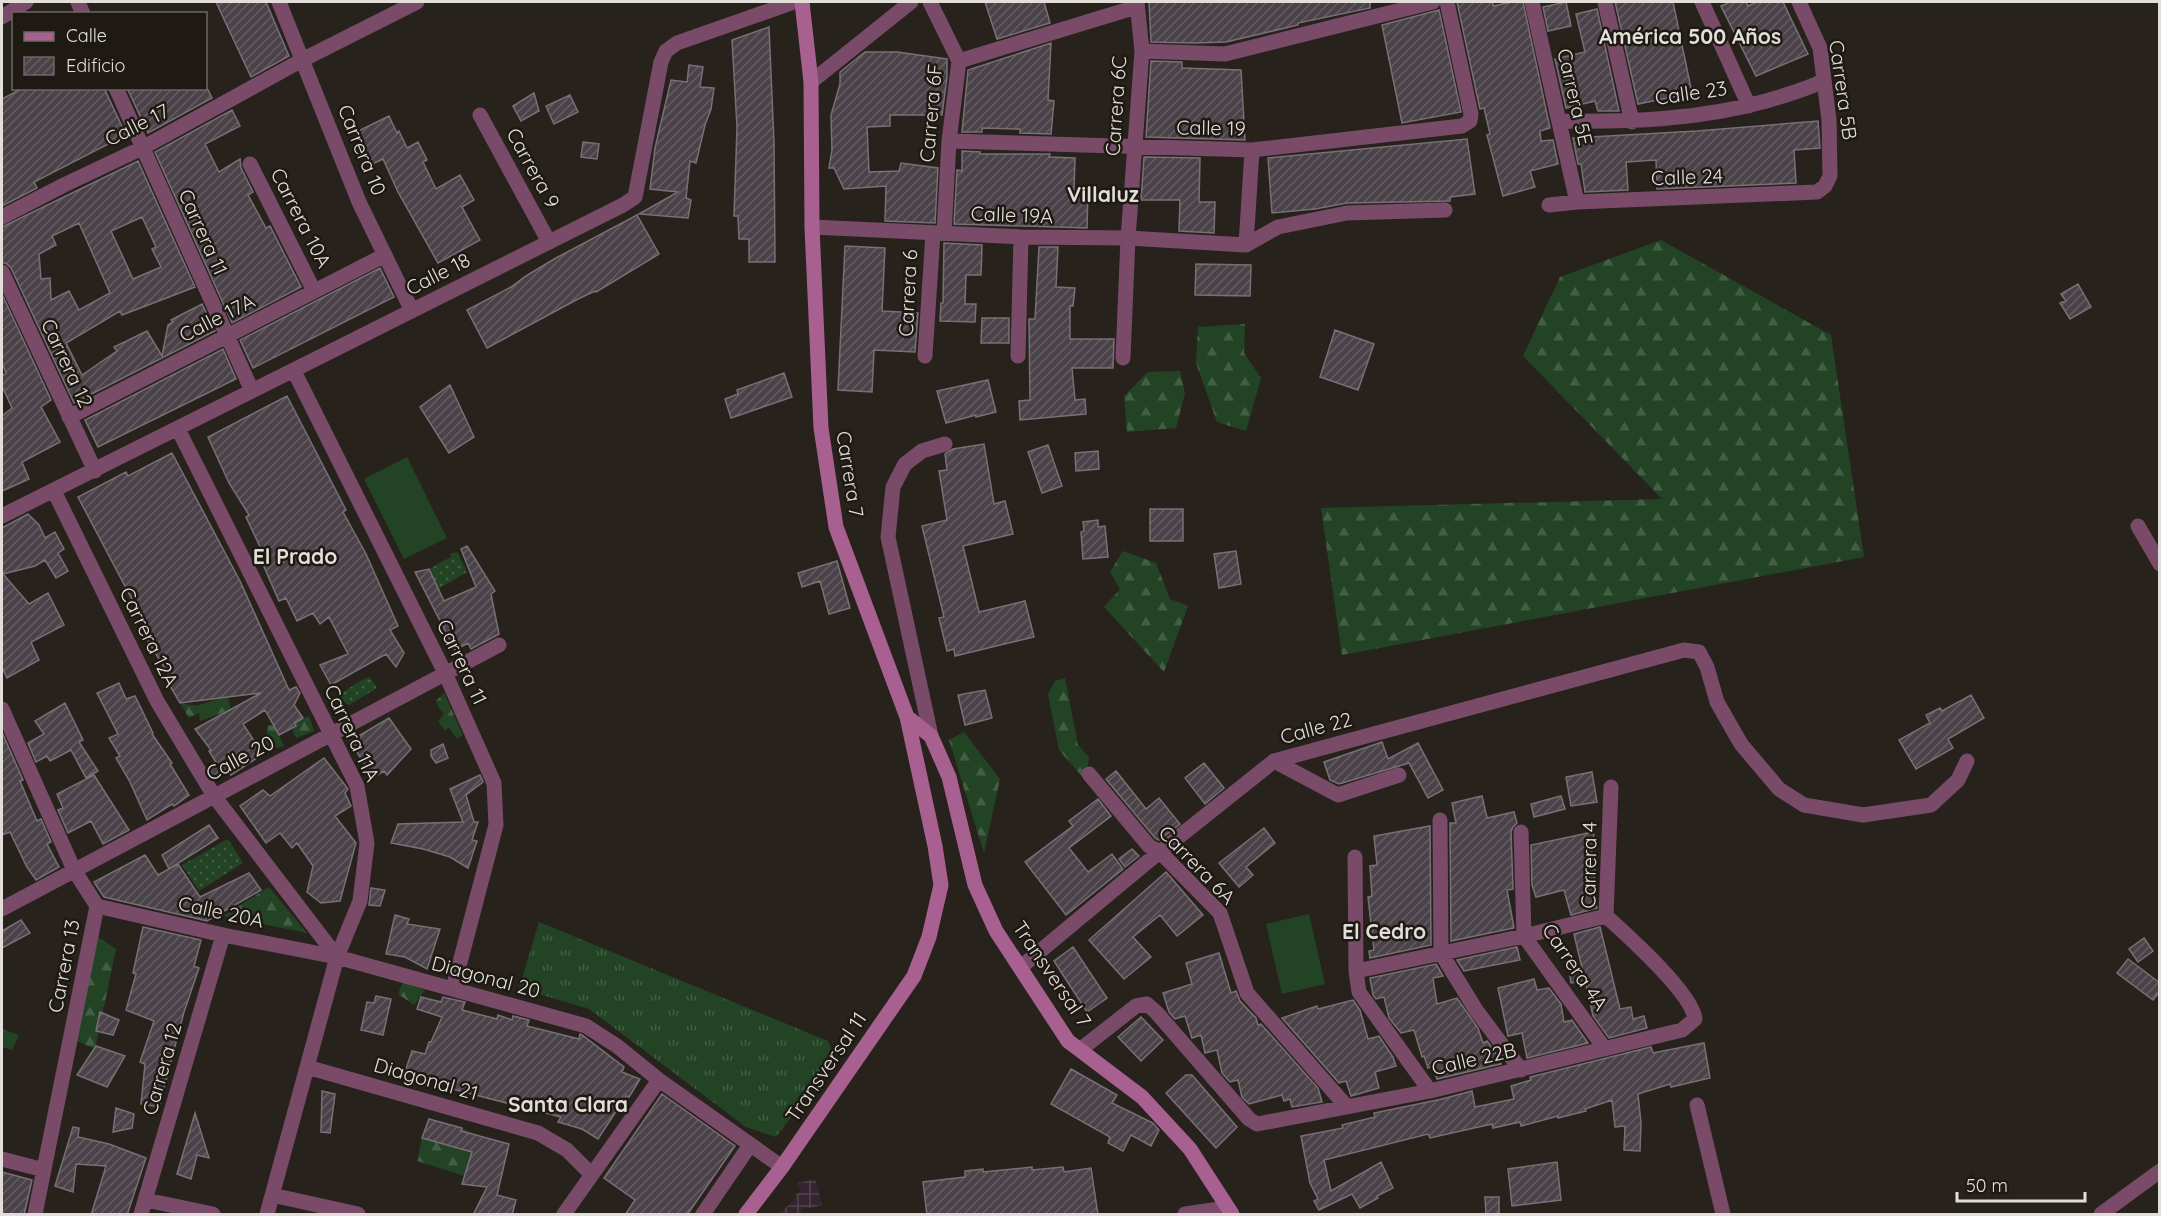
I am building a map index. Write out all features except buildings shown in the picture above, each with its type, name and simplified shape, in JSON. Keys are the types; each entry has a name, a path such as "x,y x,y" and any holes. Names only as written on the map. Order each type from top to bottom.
{"street":[{"path":"2,17 26,2"},
{"name":"Carrera 10","path":"279,2 356,192 412,311"},
{"name":"Calle 17","path":"2,217 142,147 417,2"},
{"name":"Calle 18","path":"2,516 623,205 635,197 661,62 666,51 677,43 794,2"},
{"name":"Carrera 7","path":"802,2 811,82 812,227 821,428 837,527 907,717 935,846 941,885 929,937"},
{"path":"811,82 911,2"},
{"name":"Carrera 6F","path":"930,2 959,61 938,233"},
{"path":"1142,51 1225,54 1433,2"},
{"name":"Calle 19","path":"949,141 1252,150 1461,126 1470,121 1471,114 1447,2"},
{"name":"Carrera 5E","path":"1532,2 1577,202"},
{"path":"1605,2 1632,122"},
{"path":"1702,2 1749,106"},
{"name":"Carrera 5B","path":"1799,2 1820,48 1830,131 1830,176 1825,186"},
{"path":"959,61 1137,4"},
{"name":"Carrera 6C","path":"1123,358 1128,238 1142,51 1137,4"},
{"name":"Calle 23","path":"1559,121 1632,122 1701,116 1749,106 1806,90 1823,81"},
{"name":"Carrera 11","path":"117,90 252,392"},
{"name":"Carrera 9","path":"480,115 549,242"},
{"path":"1246,245 1252,150"},
{"name":"Carrera 10A","path":"249,164 314,291"},
{"name":"Calle 24","path":"1549,205 1817,192 1825,186"},
{"path":"1246,245 1278,226 1347,213 1445,210"},
{"name":"Calle 19A","path":"812,227 1021,237 1128,238 1246,245"},
{"name":"Carrera 6","path":"925,356 938,233"},
{"path":"1018,356 1021,237"},
{"name":"Calle 17A","path":"69,417 385,255"},
{"name":"Carrera 12","path":"2,272 94,471"},
{"name":"Carrera 11","path":"294,370 445,673 494,783 496,825 453,990"},
{"name":"Carrera 11A","path":"178,429 357,786 367,843 360,901 337,957 267,1215"},
{"path":"932,736 888,537 893,487 905,464 922,451 945,444"},
{"name":"Carrera 12A","path":"54,491 157,701 214,796"},
{"path":"2138,526 2160,564"},
{"name":"Calle 20","path":"2,909 499,645"},
{"name":"Calle 22","path":"1021,966 1274,761 1684,650 1699,652 1707,667 1716,702 1741,744 1779,789 1804,805 1863,815 1931,805 1958,780 1967,761"},
{"name":"Carrera 13","path":"2,709 74,870 97,906 35,1215"},
{"path":"907,717 932,736"},
{"name":"Transversal 7","path":"932,736 948,777 975,885 996,931 1068,1041 1143,1097 1190,1149 1229,1211"},
{"path":"1274,761 1338,795 1399,775"},
{"name":"Carrera 6A","path":"1089,774 1149,846 1160,852 1220,913 1247,993 1347,1107"},
{"name":"Carrera 4","path":"1611,787 1606,916 1639,945 1690,1003 1695,1019"},
{"path":"214,796 337,957"},
{"path":"1440,820 1441,954 1476,1010 1521,1070"},
{"name":"Carrera 4A","path":"1521,832 1524,936 1605,1049"},
{"path":"1355,857 1356,971 1359,992 1430,1091"},
{"name":"Calle 20A","path":"97,906 223,935 337,957"},
{"path":"1356,971 1524,936 1606,916"},
{"name":"Carrera 12","path":"143,1207 223,935"},
{"name":"Transversal 11","path":"746,1215 782,1167 914,976 929,937"},
{"name":"Diagonal 20","path":"337,957 586,1026 617,1046 659,1080 782,1167"},
{"name":"Calle 22B","path":"1081,1049 1136,1006 1147,1004 1249,1119 1257,1124 1430,1091 1521,1070 1682,1030 1695,1019"},
{"name":"Diagonal 21","path":"307,1067 538,1133 567,1150 591,1174"},
{"path":"564,1215 659,1080"},
{"path":"1697,1105 1723,1215"},
{"path":"703,1215 750,1144"},
{"path":"2,1159 44,1170"},
{"path":"2101,1215 2160,1171"},
{"path":"272,1195 358,1215"},
{"path":"143,1207 213,1215"},
{"path":"1185,1215 1229,1211"}],"shaded area":[{"path":"815,1179 822,1205 802,1210 802,1214 779,1214 794,1200 796,1194 801,1192 798,1183"}],"green space":[{"path":"1661,240 1831,335 1864,557 1342,655 1321,508 1662,499 1523,356 1560,277"},
{"path":"1245,324 1244,353 1261,378 1246,431 1217,422 1196,363 1198,327"},
{"path":"1180,371 1185,393 1176,428 1127,432 1124,396 1148,372"},
{"path":"407,457 447,538 404,559 364,479"},
{"path":"1123,551 1156,563 1170,599 1188,606 1164,672 1104,607 1120,589 1110,572"},
{"path":"457,552 467,572 438,589 429,569 451,557 450,554"},
{"path":"370,677 377,688 349,705 337,697 356,683"},
{"path":"1065,678 1078,745 1089,757 1086,781 1059,750 1048,694 1055,681"},
{"path":"444,693 463,735 457,739 449,727 445,731 438,721 444,714 436,701"},
{"path":"228,696 231,710 200,721 199,713 189,718 180,703 196,706"},
{"path":"309,716 314,731 296,738 292,728 295,723"},
{"path":"268,725 274,726 284,746 269,750 260,739 267,734"},
{"path":"964,732 1000,779 984,853 949,740"},
{"path":"228,839 243,863 199,891 182,865"},
{"path":"269,887 307,933 223,916"},
{"path":"1309,914 1325,984 1282,994 1266,924"},
{"path":"539,922 828,1041 835,1059 776,1137 746,1127 589,1009 519,988"},
{"path":"98,937 116,949 95,1049 77,1041"},
{"path":"403,982 425,990 414,1005 398,994"},
{"path":"2,1029 19,1035 12,1050 2,1047"},
{"path":"462,1128 477,1136 465,1176 417,1161 422,1138 455,1147"}],"district":[{"name":"América 500 Años","path":"1690,37"},
{"name":"Villaluz","path":"1103,195"},
{"name":"El Prado","path":"295,557"},
{"name":"El Cedro","path":"1384,932"},
{"name":"Santa Clara","path":"568,1105"}]}
